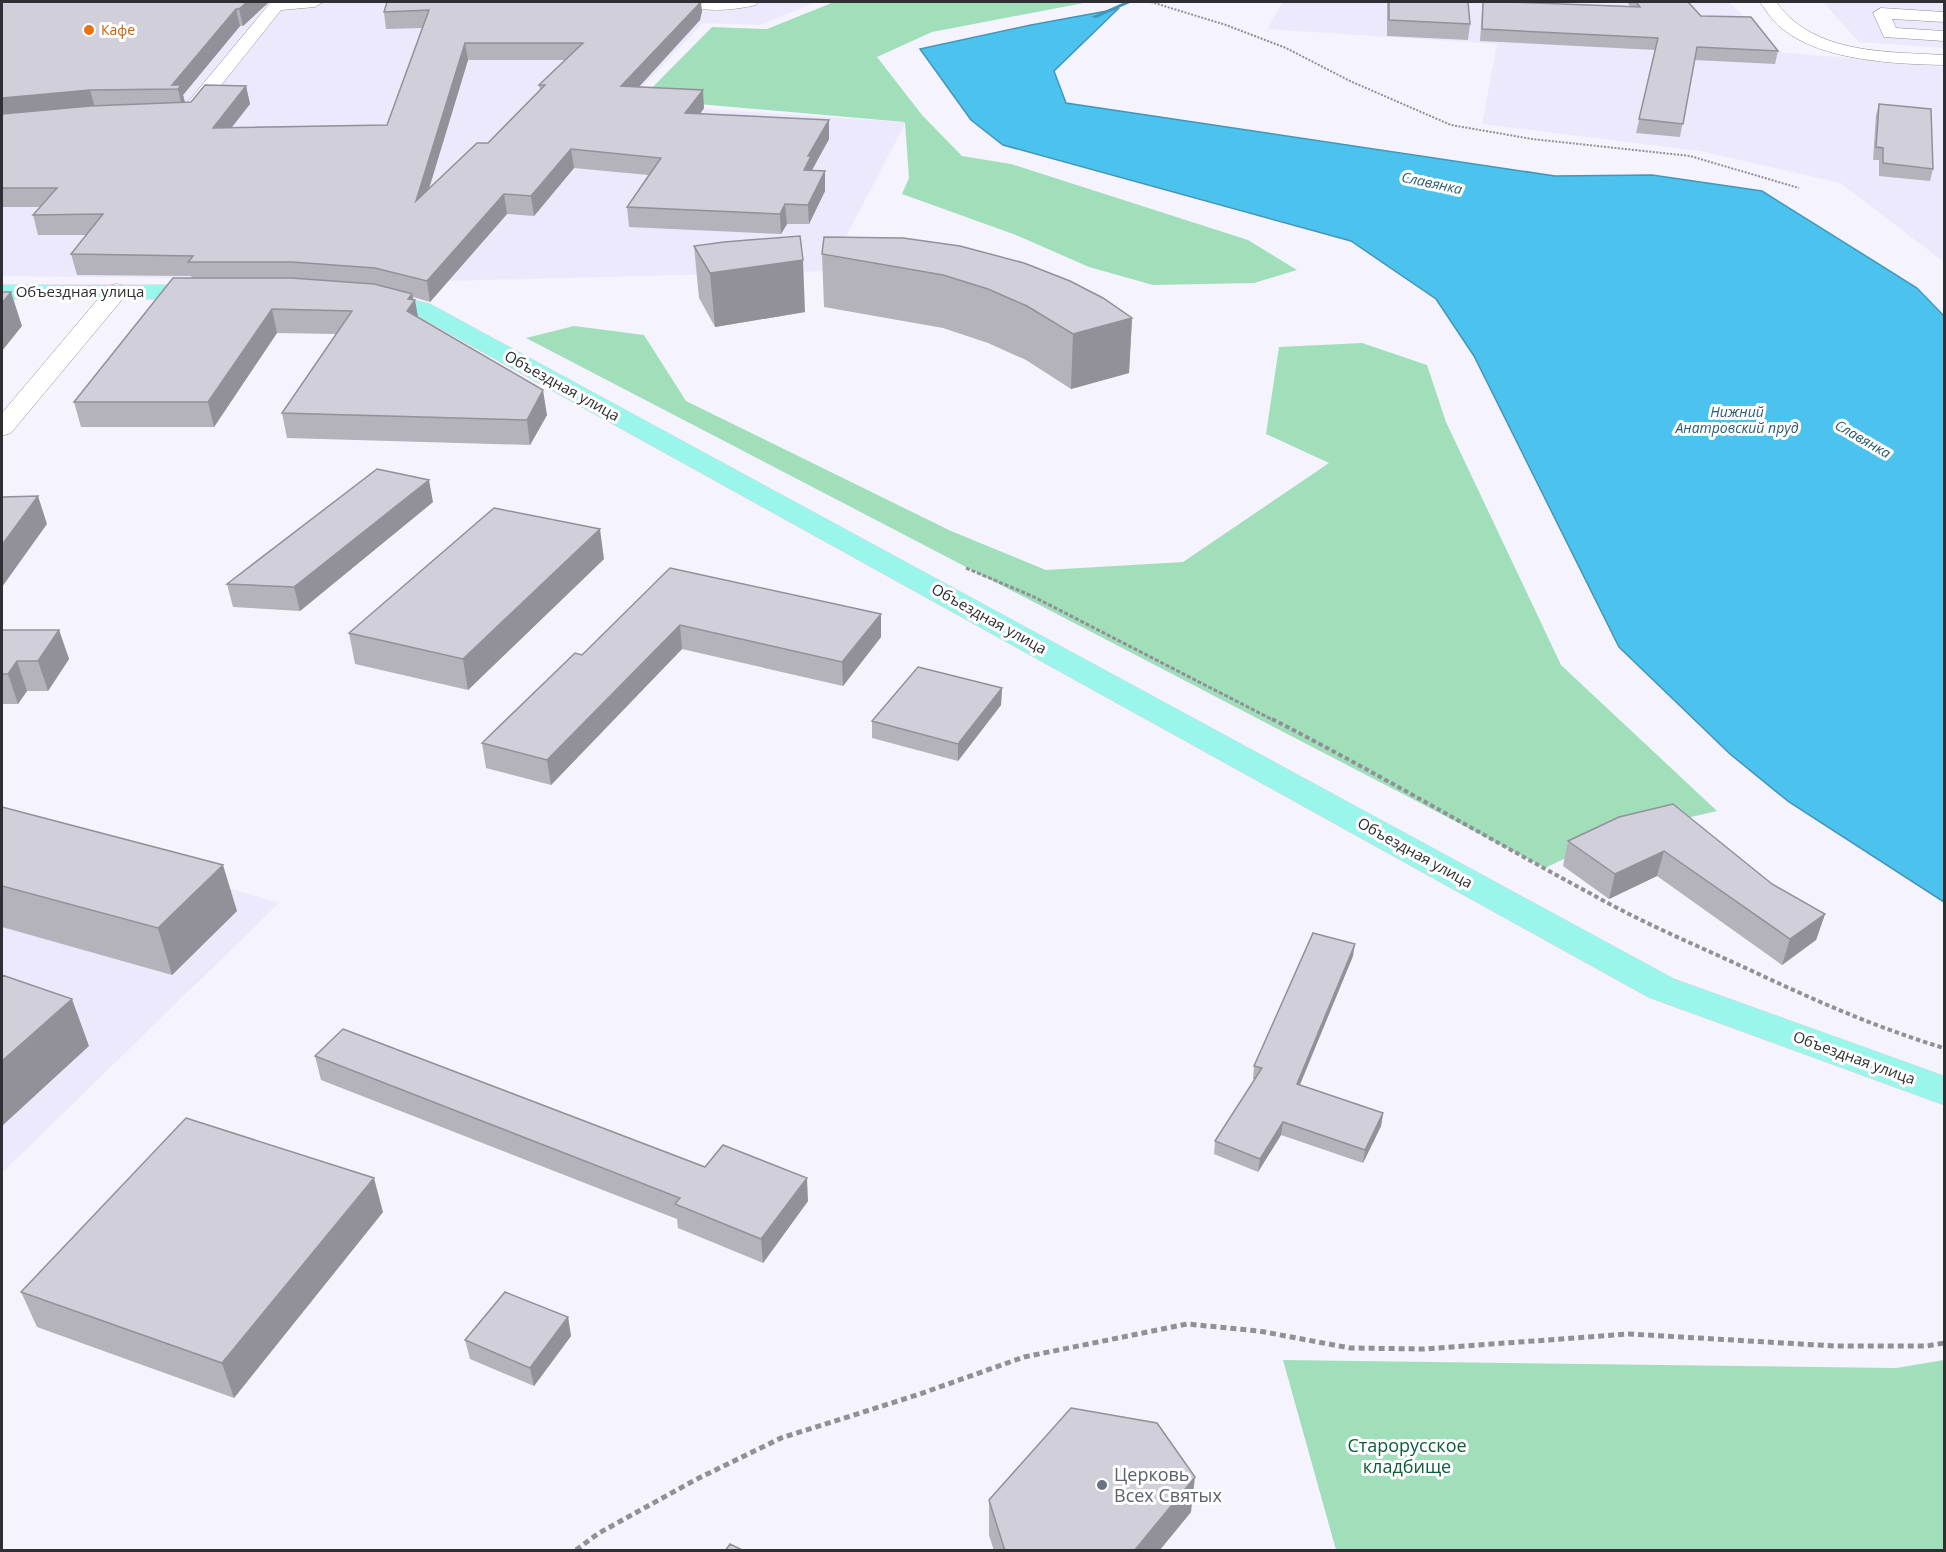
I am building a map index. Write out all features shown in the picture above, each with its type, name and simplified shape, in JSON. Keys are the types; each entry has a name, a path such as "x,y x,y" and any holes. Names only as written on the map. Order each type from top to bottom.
{"main road":[{"name":"Объездная улица","path":"2,292 230,292"},
{"name":"Объездная улица","path":"343,295 379,297 422,309 1661,988 1944,1091"}],"street":[{"path":"164,114 188,114 276,6 315,2"},
{"path":"694,2 733,6 750,2"},
{"path":"1768,2 1788,26 1801,34 1831,45 1869,54 1944,60"},
{"path":"1944,17 1881,14 1890,33 1944,36"},
{"path":"2,428 117,291"}],"path":[{"path":"1151,2 1226,25 1286,48 1350,81 1451,124 1532,139 1690,156 1799,188"},
{"path":"955,563 1032,596 1313,740 1596,897 1656,927 1823,1004 1907,1037 1944,1048"},
{"path":"576,1551 599,1533 685,1485 781,1438 917,1395 1024,1357 1187,1324 1259,1331 1350,1348 1424,1349 1629,1334 1835,1346 1927,1346 1944,1343"}],"shaded area":[{"path":"2,2 816,2 760,25 703,23 626,104 906,122 828,271 448,281 2,276"},
{"path":"1283,2 1729,2 1781,52 1944,67 1944,262 1840,183 1700,151 1482,124 1497,44 1267,29"},
{"path":"1823,2 1944,2 1944,48 1859,42"},
{"path":"2,821 279,903 2,1173"}],"green space":[{"path":"834,2 1089,2 932,32 877,57 922,115 962,156 1011,164 1248,240 1297,270 1254,283 1153,285 1089,267 1016,235 902,194 909,178 905,122 641,99 712,27 767,29"},
{"path":"574,326 644,335 686,401 951,531 1046,570 1183,562 1329,463 1266,434 1279,347 1362,343 1427,365 1446,422 1561,665 1717,811 1614,835 1545,868 526,338"},
{"name":"Старорусское кладбище","path":"1283,1360 1896,1368 1944,1360 1944,1550 1336,1550"}],"water":[{"name":"Нижний Анатровский пруд","path":"1118,9 1054,71 1066,103 1555,176 1652,175 1762,191 1917,288 1944,316 1944,902 1789,802 1730,754 1619,647 1474,356 1436,299 1351,241 1003,145 971,120 920,49"}],"building":[{"path":"2,2 247,2 236,9 172,85 181,85 178,89 90,90 2,98"},
{"path":"387,2 699,2 621,86 703,90 685,113 829,120 808,156 811,156 804,170 825,171 808,205 785,204 780,214 627,207 661,158 571,149 531,196 504,194 427,281 375,268 292,262 188,262 193,256 71,254 103,214 33,215 57,188 2,188 2,114 90,106 191,102 205,85 246,86 213,128 387,125 429,10 384,12","holes":["465,43 583,43 539,85 545,85 488,143 477,143 416,201"]},
{"path":"1389,2 1468,2 1470,24 1389,20"},
{"path":"1483,2 1640,7 1636,2 1688,2 1701,16 1751,17 1778,51 1697,47 1683,124 1639,119 1658,38 1482,29"},
{"path":"1879,104 1931,109 1933,169 1883,163 1883,148 1876,147"},
{"path":"800,236 803,260 710,273 694,246 724,242"},
{"path":"824,237 903,238 960,246 1024,263 1070,281 1103,298 1132,318 1073,334 1027,306 988,289 943,275 822,254"},
{"path":"173,278 291,278 374,284 409,293 412,294 408,299 415,300 407,311 543,390 527,420 282,413 352,311 272,309 208,402 74,402"},
{"path":"2,292 11,292 2,303"},
{"path":"377,469 429,480 294,587 227,584"},
{"path":"38,496 2,545 2,497"},
{"path":"494,508 600,529 463,659 349,633"},
{"path":"670,568 881,614 842,662 680,625 547,760 482,743 575,653 582,655"},
{"path":"2,630 59,630 38,661 17,661 8,674 2,674"},
{"path":"918,667 1002,688 958,744 872,721"},
{"path":"1673,804 1772,884 1825,914 1790,939 1664,851 1615,874 1568,841 1619,817"},
{"path":"2,807 223,865 158,928 2,886"},
{"path":"1313,933 1355,944 1297,1084 1383,1113 1365,1150 1283,1122 1260,1159 1215,1141 1262,1068 1254,1066"},
{"path":"2,975 72,999 2,1061"},
{"path":"343,1029 705,1167 723,1145 807,1178 761,1239 675,1204 680,1198 315,1056"},
{"path":"186,1118 374,1178 222,1363 21,1292"},
{"path":"505,1292 568,1317 530,1368 465,1340"},
{"name":"Церковь Всех Святых","path":"1071,1408 1157,1423 1195,1477 1134,1551 1005,1551 989,1500"},
{"path":"730,1544 744,1551 725,1551"}],"waterway":[{"name":"Славянка","path":"1094,17 1129,2"}],"place":[{"name":"Кафе","path":"89,30"},
{"name":"Церковь Всех Святых","path":"1102,1485"}]}
